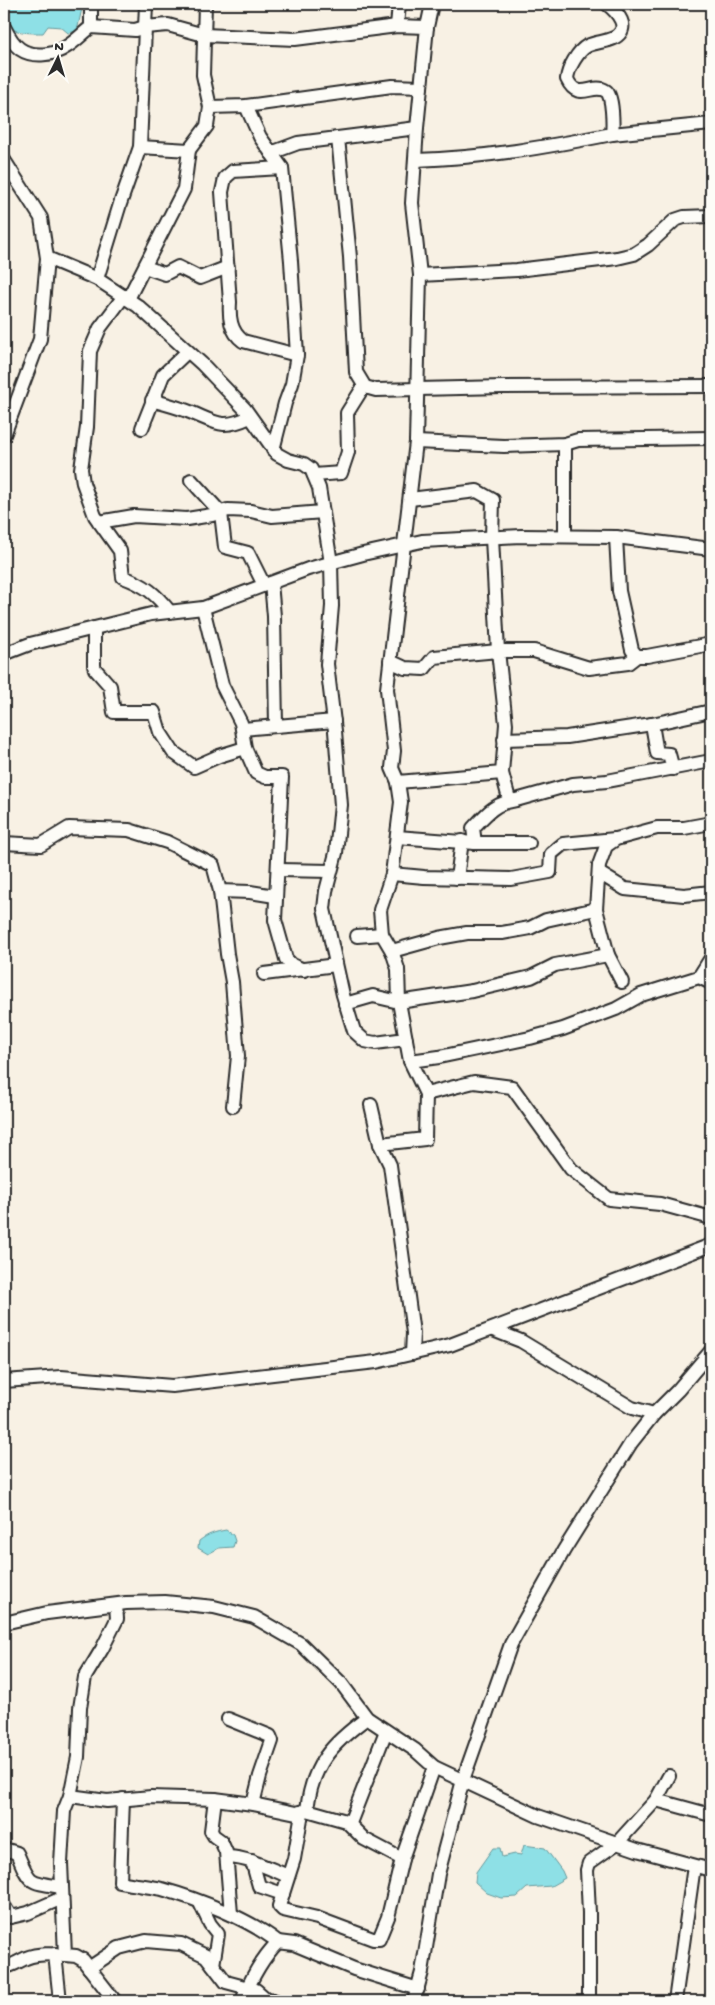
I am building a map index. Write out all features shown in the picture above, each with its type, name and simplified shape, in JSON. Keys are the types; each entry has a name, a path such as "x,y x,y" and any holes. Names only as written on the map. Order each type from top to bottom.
{"street":[{"path":"91,4 91,27"},
{"path":"97,279 140,147 146,4"},
{"path":"170,612 156,595 136,582 124,577 120,551 99,522 83,483 81,468 87,418 88,362 92,344 100,328 126,298 145,267 184,189 189,150 207,126 210,107 204,75 205,4"},
{"path":"397,26 398,4"},
{"path":"380,1144 425,1139 426,1094 410,1061 399,1002 398,970 392,951 382,934 380,910 392,874 401,802 398,782 392,768 394,751 387,689 416,442 420,275 412,202 426,27 432,4"},
{"path":"607,4 621,18 622,26 620,33 614,38 581,50 571,67 567,79 573,88 578,90 584,92 599,89 605,90 608,93 612,118 612,134"},
{"path":"4,27 11,40 21,50 37,54 51,54 66,48 91,27 135,30 168,25 204,35 295,40 397,26 426,27"},
{"path":"210,107 246,106 392,86 420,87"},
{"path":"246,106 260,137 282,168 291,261 297,355 292,384 273,450"},
{"path":"416,160 476,157 550,147 612,134 711,124"},
{"path":"272,153 298,143 417,128"},
{"path":"338,138 350,257 356,372 364,386 368,389 711,386"},
{"path":"140,147 189,150"},
{"path":"4,160 8,178 41,218 47,258 40,339 4,435"},
{"path":"282,168 233,171 225,178 222,192 230,319 239,338 257,346 297,355"},
{"path":"420,275 517,270 617,258 634,254 648,245 675,220 684,217 711,216"},
{"path":"47,258 97,279 138,306 202,364 250,417 273,450 285,459 307,465 314,475 319,488 331,563 332,606 327,664 341,805 336,853 326,891 324,909 345,1004 354,1031 365,1041 375,1043 406,1040"},
{"path":"145,267 166,274 178,268 200,278 228,267"},
{"path":"142,428 164,372 188,352"},
{"path":"314,475 341,473 348,452 346,412 364,386"},
{"path":"152,400 192,413 214,423 234,423 250,417"},
{"path":"416,442 504,446 565,444 578,440 711,438"},
{"path":"565,444 565,536"},
{"path":"192,480 222,513 225,546 248,553 267,584 274,616 276,725"},
{"path":"410,499 477,491 493,500 492,538 498,651 506,724 502,773 509,800"},
{"path":"99,522 134,516 187,519 222,513 228,510 251,511 275,516 323,512"},
{"path":"4,654 30,644 151,614 203,608 331,563 403,544 422,541 521,536 616,537 711,549"},
{"path":"616,537 620,591 632,650 637,656"},
{"path":"203,608 222,685 243,729 245,748 257,775 282,777 279,870 275,896 275,920 286,959 292,965 304,970"},
{"path":"94,628 94,666 110,686 114,712 154,712 160,732 173,752 194,767 219,756 245,748"},
{"path":"390,661 405,668 424,669 434,657 498,651 534,651 588,668 628,663 637,656 647,656 711,644"},
{"path":"504,739 567,736 652,724 711,710"},
{"path":"243,729 334,721"},
{"path":"652,724 657,753 669,754 673,769"},
{"path":"475,842 473,828 491,808 509,800 516,800 574,784 608,781 711,761"},
{"path":"398,782 502,773"},
{"path":"392,874 511,879 550,872 551,854 563,844 616,839 657,828 698,827 711,824"},
{"path":"4,844 41,845 69,828 129,830 167,842 213,865 220,891 232,982 238,1056 233,1106"},
{"path":"397,837 529,843"},
{"path":"616,839 606,846 599,865 596,909 608,955 622,982"},
{"path":"457,878 462,841"},
{"path":"279,870 331,871"},
{"path":"599,873 624,889 684,895 711,892"},
{"path":"220,891 250,892 275,896"},
{"path":"392,951 439,938 467,933 502,933 530,928 546,920 596,909"},
{"path":"357,936 382,934"},
{"path":"345,1004 373,996 399,1002 472,991 531,977 554,965 608,955"},
{"path":"410,1061 439,1057 530,1038 563,1029 616,1009 642,995 699,977 711,958"},
{"path":"264,974 336,965"},
{"path":"699,977 711,983"},
{"path":"426,1094 474,1082 512,1087 571,1169 610,1199 660,1204 711,1218"},
{"path":"371,1105 380,1144 390,1165 412,1333 412,1354"},
{"path":"4,1380 61,1377 172,1386 376,1362 450,1345 711,1246"},
{"path":"493,1330 522,1341 632,1408 654,1414"},
{"path":"123,1799 120,1882 162,1889 231,1914 265,1932 278,1942 294,1944 416,1995 428,1944 438,1874 464,1780 511,1644 545,1582 616,1464 654,1414 678,1390 711,1351"},
{"path":"4,1623 47,1613 116,1605 164,1602 214,1607 254,1617 300,1644 341,1683 367,1718 416,1750 434,1767 538,1816 617,1843 711,1870"},
{"path":"60,2001 61,1863 64,1812 70,1796 78,1758 80,1708 85,1677 117,1619 116,1605"},
{"path":"367,1718 345,1734 316,1770 279,1906 283,1910 317,1918 376,1940 379,1939 388,1917 402,1859 434,1767"},
{"path":"228,1719 270,1736 272,1741 253,1804"},
{"path":"350,1823 386,1731"},
{"path":"589,2001 589,1913 586,1870 589,1863 617,1843 656,1800 668,1776"},
{"path":"70,1796 107,1801 151,1796 215,1799 253,1804 296,1813 304,1812 350,1823 355,1831 364,1839 402,1859"},
{"path":"215,1799 211,1831 221,1841 228,1857 231,1914"},
{"path":"656,1800 711,1815"},
{"path":"4,1849 16,1852 27,1877 37,1883 62,1892"},
{"path":"228,1857 252,1861 288,1876"},
{"path":"252,1861 259,1886 282,1894"},
{"path":"675,2001 694,1866"},
{"path":"4,1906 11,1917 28,1913 62,1892"},
{"path":"200,1903 210,1924 218,1934 213,1965"},
{"path":"89,1968 119,1948 146,1941 181,1944 206,1956 226,1982 256,1990 265,1998 276,2001"},
{"path":"242,2001 253,1974 278,1942"},
{"path":"4,1967 14,1966 24,1959 34,1956 60,1954 76,1956 83,1960 115,2001"}],"water":[{"path":"4,4 83,4 77,31 68,33 61,27 48,26 43,33 27,33 6,25 4,20"},
{"path":"226,1530 233,1535 235,1541 233,1547 219,1548 208,1554 198,1548 199,1541 202,1539"},
{"path":"524,1845 545,1848 565,1878 551,1886 527,1888 517,1897 501,1898 487,1893 475,1882 476,1872 493,1848 500,1848 502,1857 515,1854 521,1855"}]}
